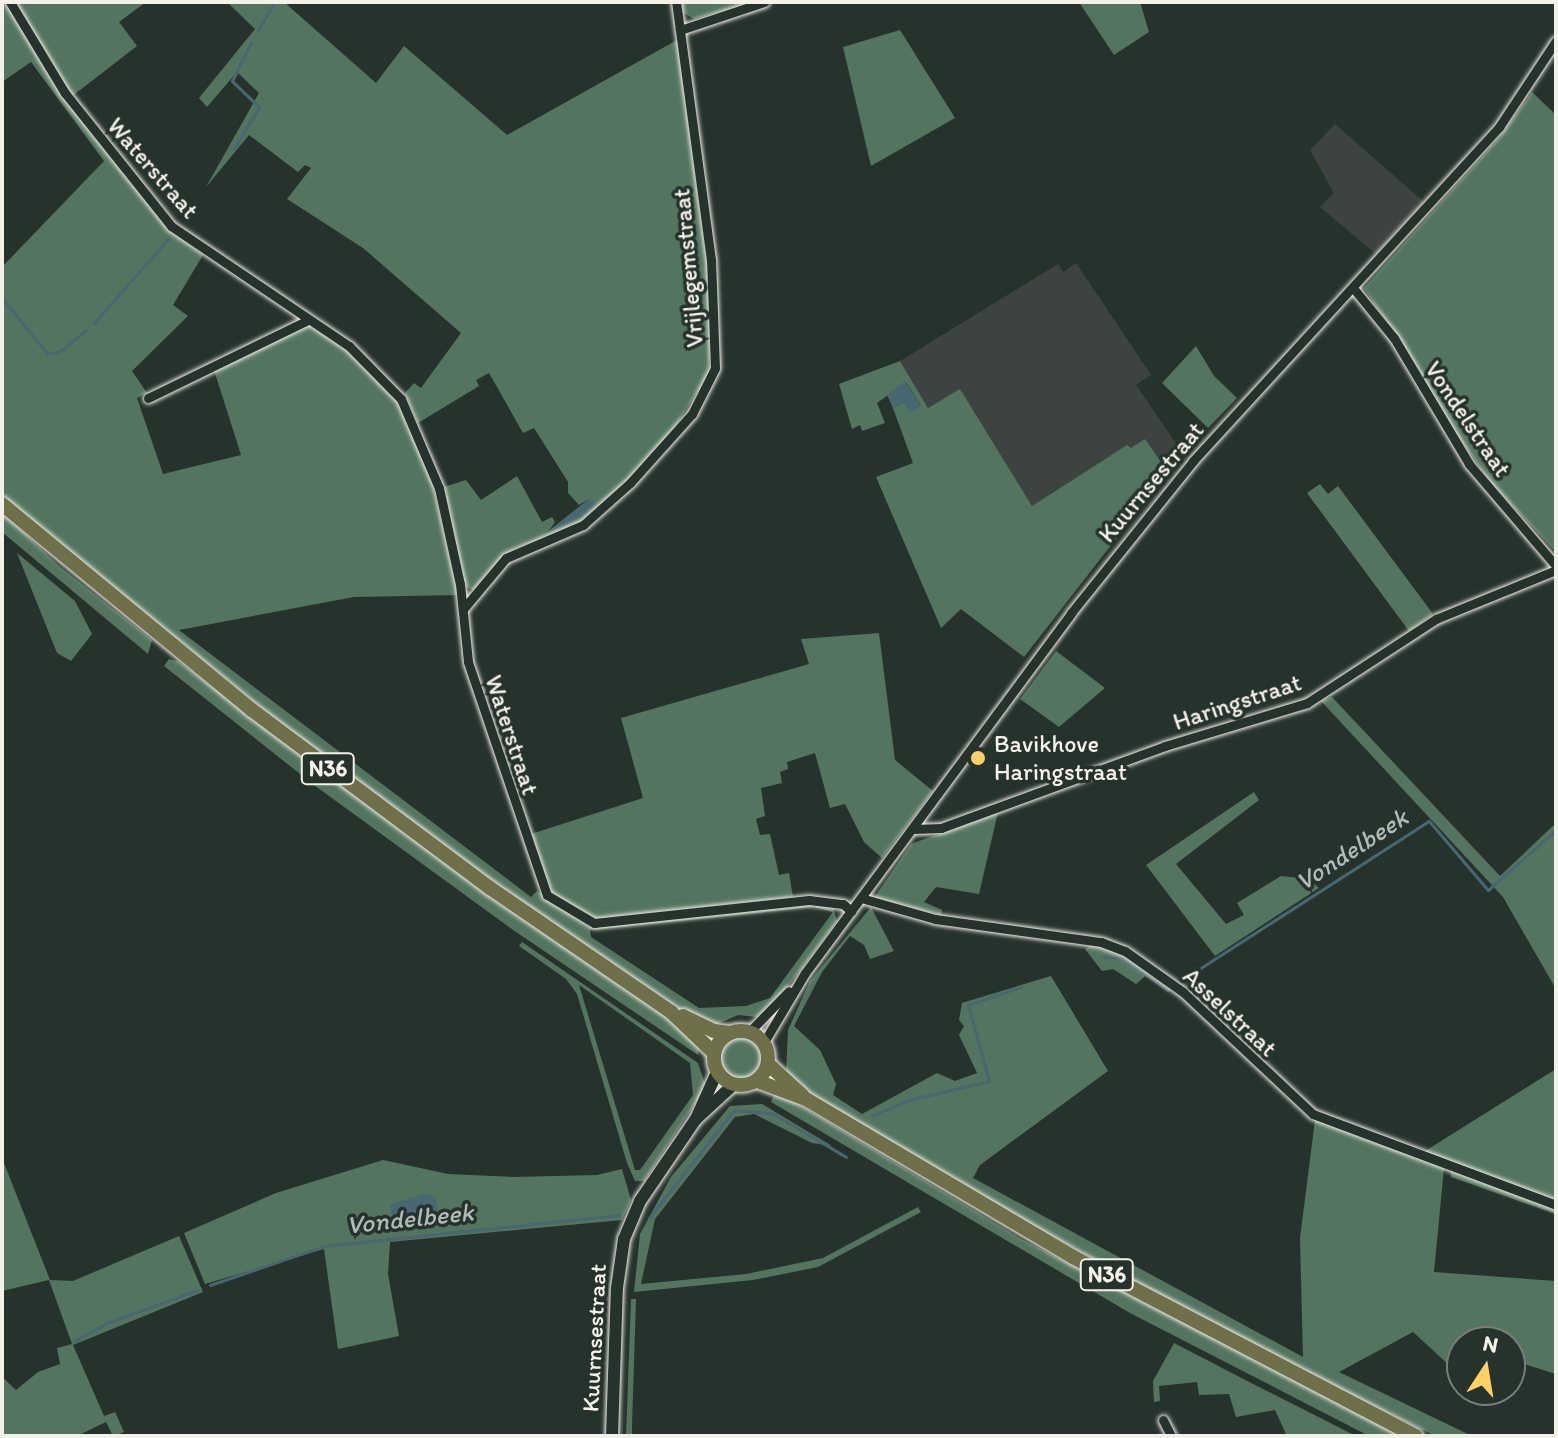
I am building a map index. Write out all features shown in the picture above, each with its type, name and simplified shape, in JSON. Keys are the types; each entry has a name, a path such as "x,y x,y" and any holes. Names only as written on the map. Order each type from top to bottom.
{"main road":[{"name":"N36","path":"2,504 327,768 671,1012 714,1053"},
{"name":"N36","path":"671,1012 730,1033 749,1032"},
{"path":"749,1032 764,1042 768,1064 757,1081"},
{"path":"730,1033 714,1053 717,1072 733,1085"},
{"name":"N36","path":"768,1064 806,1099"},
{"name":"N36","path":"733,1085 757,1081 806,1099 1073,1257 1416,1436"}],"street":[{"name":"Waterstraat","path":"10,2 65,93 171,226 381,373 401,399 439,488 464,608 468,662 483,715 547,895 594,923 809,900 843,904 851,911"},
{"name":"Vrijlegemstraat","path":"464,608 506,558 583,525 630,483 692,414 715,368 711,260 676,2"},
{"path":"680,30 764,2"},
{"name":"Kuurnsestraat","path":"764,1042 805,973 1128,542 1193,461 1354,289 1499,127 1556,41"},
{"name":"Vondelstraat","path":"1354,289 1394,338 1469,464 1556,568"},
{"path":"148,398 308,320"},
{"name":"Haringstraat","path":"914,829 941,828 1165,746 1307,703 1436,619 1556,568"},
{"name":"Asselstraat","path":"861,898 935,919 1101,942 1125,951 1183,992 1313,1114 1556,1205"},
{"name":"Kuurnsestraat","path":"749,1032 805,973"},
{"name":"Kuurnsestraat","path":"612,1436 620,1253 640,1201 696,1119 717,1072"},
{"name":"Kuurnsestraat","path":"696,1119 733,1085"},
{"path":"1163,1420 1171,1436"}],"shaded area":[{"path":"1335,124 1424,202 1376,254 1320,207 1334,193 1310,150"},
{"path":"1076,263 1151,375 1136,385 1184,455 1168,472 1145,439 1131,449 1127,445 1032,506 960,390 928,408 900,361 1058,264 1063,272"}],"green space":[{"path":"2,2 8,2 54,84 110,157 170,230 203,255 173,305 188,316 132,371 147,393 137,398 163,474 241,455 214,370 309,325 353,353 399,401 431,478 458,595 354,597 179,630 531,897 537,891 589,927 813,903 833,907 837,921 778,1000 757,1017 738,1015 713,1026 701,1023 466,864 339,771 2,496 2,267 104,161 31,62 2,82","holes":["814,907 833,912 770,998 746,1006 699,1008 591,937 590,930"]},
{"path":"12,2 146,2 119,22 137,46 71,97"},
{"path":"227,2 284,2 376,83 404,46 507,135 677,40 710,290 709,374 661,448 582,523 514,549 473,590 464,586 444,487 466,480 481,500 517,476 542,522 552,517 555,522 547,533 589,499 579,505 568,493 568,482 534,428 523,433 489,373 476,380 479,386 418,423 405,393 414,383 421,388 461,333 363,248 287,199 311,168 305,165 298,172 249,135 206,187 259,93 237,72 207,107 199,98 255,29"},
{"path":"679,2 750,3 694,19 680,11"},
{"path":"1079,2 1140,2 1149,32 1114,55"},
{"path":"900,30 955,118 871,166 843,47"},
{"path":"1532,92 1556,115 1556,552 1493,485 1433,402 1419,370 1364,288 1499,138"},
{"path":"1196,346 1214,376 1237,398 1208,428 1162,383"},
{"path":"900,361 928,408 960,389 1032,506 1127,445 1131,448 1145,439 1168,472 1024,657 961,609 941,628 876,477 913,463 893,408 904,402 921,406 906,382 877,403 885,423 862,431 860,425 852,429 839,384"},
{"path":"1320,484 1328,494 1338,486 1433,614 1409,631 1307,493"},
{"path":"2,512 58,565 152,640 148,654 2,532"},
{"path":"17,553 75,601 92,634 71,661 57,653"},
{"path":"879,633 895,760 933,791 882,858 864,842 845,804 830,808 815,753 787,762 788,769 780,772 782,783 761,788 765,816 756,819 760,835 770,834 779,875 789,873 793,897 594,919 554,895 542,878 528,835 643,798 621,718 809,664 801,639"},
{"path":"1056,651 1105,688 1059,727 1020,699"},
{"path":"169,659 178,661 495,900 682,1027 700,1046 698,1055 516,932 314,785 164,666"},
{"path":"1332,697 1500,876 1556,823 1556,989 1503,897 1321,701"},
{"path":"1254,792 1259,800 1176,864 1226,924 1244,915 1237,903 1281,876 1310,879 1319,888 1215,956 1146,865"},
{"path":"998,812 979,894 936,887 924,902 942,910 941,915 874,898 911,844"},
{"path":"871,907 894,951 870,959 864,945 850,936 822,972 794,1026 820,1050 836,1084 833,1095 862,1114 937,1073 955,1081 977,1073 959,1035 964,1026 959,1020 962,1003 1051,976 1108,1071 980,1165 973,1178 1303,1357 1300,1238 1315,1120 1444,1168 1434,1272 1556,1281 1556,1374 1526,1365 1526,1326 1446,1326 1446,1362 1413,1332 1339,1372 1472,1436 1435,1436 1237,1338 978,1195 804,1090 786,1073 788,1030 810,981"},
{"path":"522,942 698,1063 706,1087 644,1181 635,1181 627,1163 577,994 566,979 519,946","holes":["579,985 690,1063 693,1095 640,1170 635,1170"]},
{"path":"1094,943 1123,954 1151,971 1136,984 1113,969 1102,971 1085,949"},
{"path":"741,1037 756,1043 762,1058 756,1073 741,1079 726,1073 720,1058 726,1043"},
{"path":"1556,1069 1556,1201 1422,1153 1540,1079"},
{"path":"776,1091 1023,1240 1403,1436 1369,1436 1130,1313 771,1102"},
{"path":"762,1104 832,1146 812,1143 754,1114 735,1117 655,1219 641,1284 746,1274 823,1258 918,1207 921,1212 818,1267 753,1280 634,1292 640,1234 671,1177 730,1106"},
{"path":"2,1158 50,1280 73,1281 179,1236 203,1292 73,1345 104,1416 115,1412 124,1432 113,1436 106,1422 77,1436 2,1435 2,1377 16,1390 38,1372 60,1364 57,1348 72,1344 49,1280 2,1291"},
{"path":"383,1160 448,1174 513,1177 597,1175 622,1169 631,1200 622,1220 390,1242 388,1274 399,1336 338,1349 324,1249 205,1284 184,1233 276,1193"},
{"path":"1450,1169 1556,1208 1556,1214 1451,1177"},
{"path":"631,1299 636,1299 632,1436 626,1436"},
{"path":"1174,1343 1356,1436 1287,1436 1275,1410 1236,1417 1229,1394 1199,1395 1197,1382 1159,1386 1160,1401 1154,1402 1153,1381"}],"water":[{"path":"905,381 921,406 910,413 904,402 893,408 887,395"},
{"path":"589,499 597,503 581,518 546,533"},
{"path":"427,1193 436,1198 438,1215 393,1223 390,1204"}],"waterway":[{"path":"258,30 275,2"},
{"path":"234,149 259,107 232,81 251,42"},
{"path":"94,323 169,238"},
{"path":"2,298 47,353 59,352 86,330"},
{"name":"Vondelbeek","path":"1182,980 1429,821 1488,890 1556,830"},
{"name":"Vondelbeek","path":"1104,957 1122,958 1168,990"},
{"name":"Vondelbeek","path":"872,1116 905,1101 989,1081 968,1005 1021,987"},
{"name":"Vondelbeek","path":"649,1218 734,1110 772,1113 846,1157"},
{"name":"Vondelbeek","path":"210,1285 324,1246 619,1215"},
{"name":"Vondelbeek","path":"74,1341 107,1323 197,1290"}],"place":[{"name":"Bavikhove Haringstraat","path":"978,758"}]}
